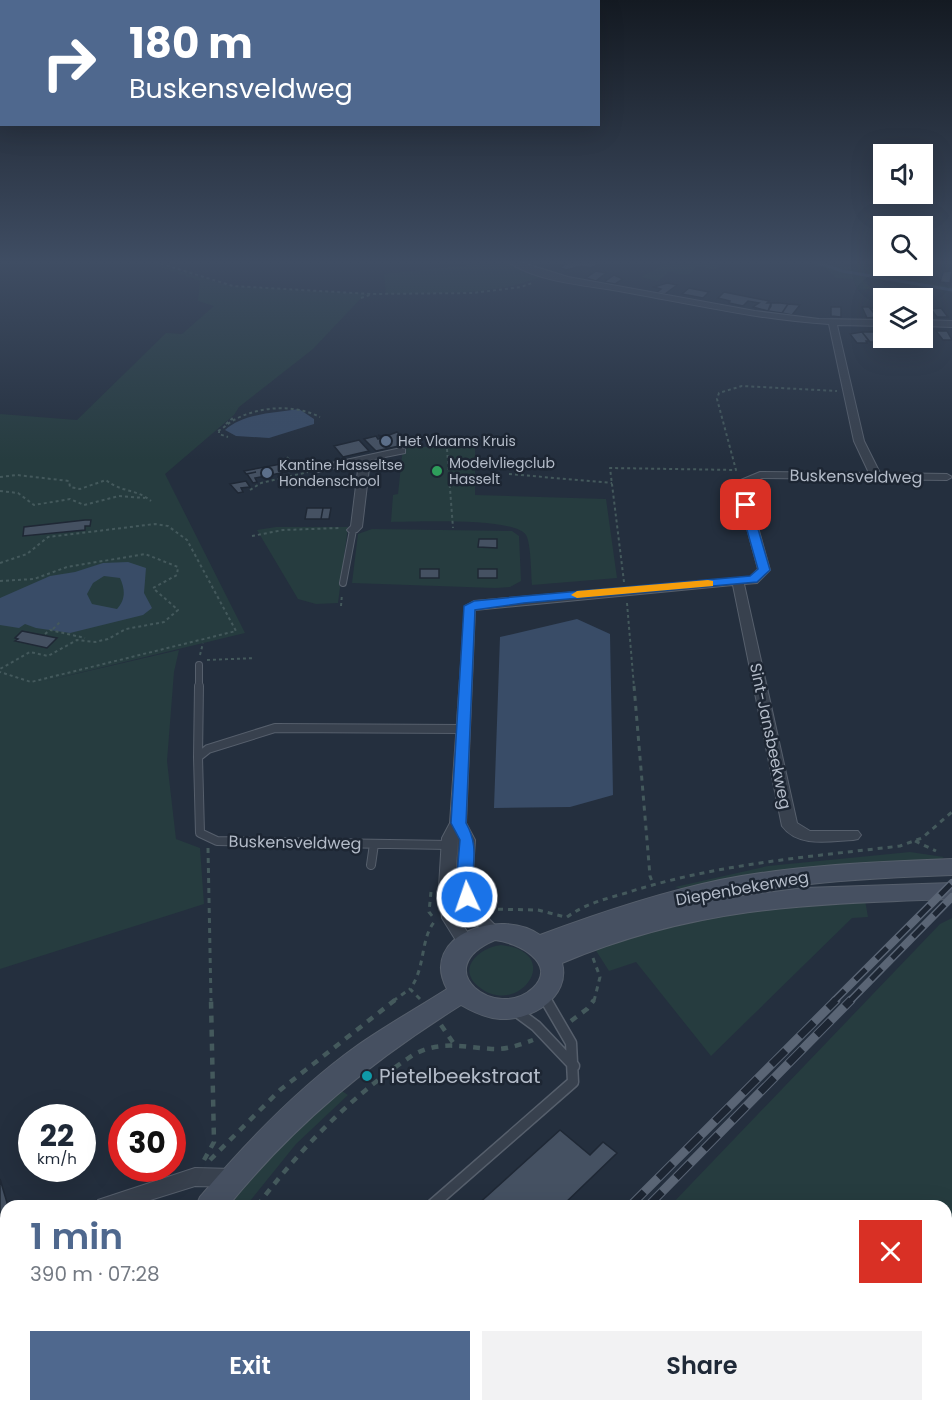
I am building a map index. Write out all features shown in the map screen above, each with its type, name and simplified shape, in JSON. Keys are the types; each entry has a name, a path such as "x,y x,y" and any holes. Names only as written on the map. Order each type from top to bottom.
{"main road":[{"name":"Diepenbekerweg","path":"545,952 620,915 688,896 745,884 945,860"},
{"name":"Diepenbekerweg","path":"545,952 650,922 720,906 784,898 952,891"},
{"path":"494,932 524,935 545,952 552,979 543,993 529,1003 510,1008 476,1003 462,992 455,982 452,966 454,957 473,937 494,932"},
{"path":"215,1200 296,1113 354,1063 390,1036 462,992"}],"street":[{"path":"833,328 860,441 876,476"},
{"path":"318,469 401,450"},
{"path":"354,528 365,458"},
{"name":"Buskensveldweg","path":"494,932 472,912 467,897 464,886 467,840 459,823 461,729 469,609 484,604 753,580 764,570 740,484 760,475 947,477"},
{"name":"Sint-Jansbeekweg","path":"738,582 790,826 807,836 853,834"},
{"name":"Buskensveldweg","path":"459,823 450,838 447,887 450,918 466,943"},
{"path":"121,1200 159,1186 195,1177 233,1178"}],"lane":[{"path":"343,583 354,528"},
{"path":"198,757 199,663"},
{"path":"198,757 208,749 275,728 461,729"},
{"name":"Buskensveldweg","path":"198,757 201,833 217,841 467,844"},
{"path":"371,866 374,844"},
{"path":"438,1200 573,1082 572,1044 567,1033 551,1012 543,993"},
{"path":"510,1008 529,1020 574,1066"}],"path":[{"path":"736,470 717,399 719,393 742,386 848,391"},
{"path":"218,431 233,421 249,416 296,407 310,410 320,417"},
{"path":"218,431 235,416"},
{"path":"218,431 228,438"},
{"path":"447,449 453,528"},
{"path":"287,457 292,464"},
{"path":"282,466 297,463 304,474"},
{"path":"653,884 650,876 627,606 619,583 625,582 610,468 736,470"},
{"path":"250,490 261,483 318,469"},
{"path":"729,477 736,470"},
{"path":"509,474 612,483"},
{"path":"0,477 17,475 69,481 70,487 80,489 106,480 117,488 141,492 145,498"},
{"path":"0,491 18,493 34,505 70,500 84,505 119,496 145,498 151,501"},
{"path":"0,563 11,561 38,548 48,537 155,524 168,526 187,540 236,631 31,682 0,670"},
{"path":"252,536 284,530 354,528"},
{"path":"0,581 34,579 67,567 145,554 153,555 178,567 177,575 153,588 178,610 164,622 126,629 108,639 95,642 51,630 45,633"},
{"path":"52,629 61,621"},
{"path":"0,670 30,651 48,656 77,640 87,639"},
{"path":"199,663 255,658"},
{"path":"195,1177 214,1142 208,837"},
{"path":"915,841 945,860"},
{"path":"195,1177 264,1103 307,1066 410,989"},
{"path":"262,1200 306,1144 344,1108 413,1054 435,1046 454,1044 449,1034"}],"green space":[{"path":"189,328 333,328 313,349 239,407 234,415 165,474 245,633 41,682 179,650 174,672 167,761 176,839 200,848 204,904 0,969 0,414 77,420 166,333 182,334"},
{"path":"403,447 475,447 475,495 606,499 617,578 532,585 528,539 518,529 485,523 391,522 393,495 398,494"},
{"path":"276,527 348,527 338,603 316,604 298,599 257,530"},
{"path":"372,529 512,531 519,536 521,581 510,587 495,588 352,583 358,534"},
{"path":"910,852 944,857 932,864 684,890 675,887 768,866"},
{"path":"865,900 868,917 852,918 711,1056 636,962 609,971 595,949 640,933 716,915"},
{"path":"952,918 952,1200 676,1200 940,924"},
{"path":"501,945 520,950 531,959 533,970 529,981 521,990 508,995 494,995 479,987 472,980 470,966 479,954"},
{"path":"339,1089 348,1095 296,1144 251,1200 232,1200 262,1163"}],"water":[{"path":"299,409 314,419 314,424 269,438 236,436 225,430 232,424 250,417"},
{"path":"128,562 146,568 144,593 152,608 143,615 70,633 25,624 19,628 0,625 0,598 50,576 75,572 103,563","holes":["104,576 120,578 124,594 117,609 92,604 87,594 93,583"]},
{"path":"577,619 610,634 613,795 570,807 494,808 500,637"}],"building":[{"path":"936,331 947,331 952,340 943,340"},
{"path":"862,332 869,341 866,341 867,343 857,343 850,334"},
{"path":"862,332 873,332 873,342 870,342"},
{"name":"Het Vlaams Kruis","path":"397,432 408,444 376,451 364,439 376,436 378,439 381,438 378,435 384,437"},
{"path":"359,440 369,451 343,457 334,446"},
{"name":"Kantine Hasseltse Hondenschool","path":"281,464 286,472 255,478 257,482 253,483 247,474 256,472 246,474 244,471"},
{"path":"246,481 250,487 241,488 243,492 238,493 230,484"},
{"path":"307,508 323,508 321,519 305,519"},
{"path":"323,508 331,508 329,519 321,519"},
{"path":"91,520 90,526 85,526 85,530 23,536 24,527"},
{"path":"479,539 497,539 497,548 478,547"},
{"path":"420,569 439,569 439,578 420,578"},
{"path":"478,569 497,569 497,578 478,578"},
{"path":"22,631 57,638 47,648 15,641"},
{"path":"560,1130 590,1155 603,1142 617,1153 568,1200 483,1200"},
{"path":"0,1179 6,1200 0,1200"}],"railway":[{"path":"834,1001 952,883"},
{"path":"850,1001 952,897"},
{"path":"636,1200 836,1000"},
{"path":"654,1200 851,1000"}],"slow traffic":[{"path":"577,595 708,584"}],"place":[{"name":"Het Vlaams Kruis","path":"386,441"},
{"name":"Modelvliegclub Hasselt","path":"437,471"},
{"name":"Kantine Hasseltse Hondenschool","path":"267,473"},
{"name":"Pietelbeekstraat","path":"367,1076"}],"route":[{"path":"467,897 464,886 467,840 459,823 461,729 469,609 474,605 753,580 764,570 746,505"}]}
